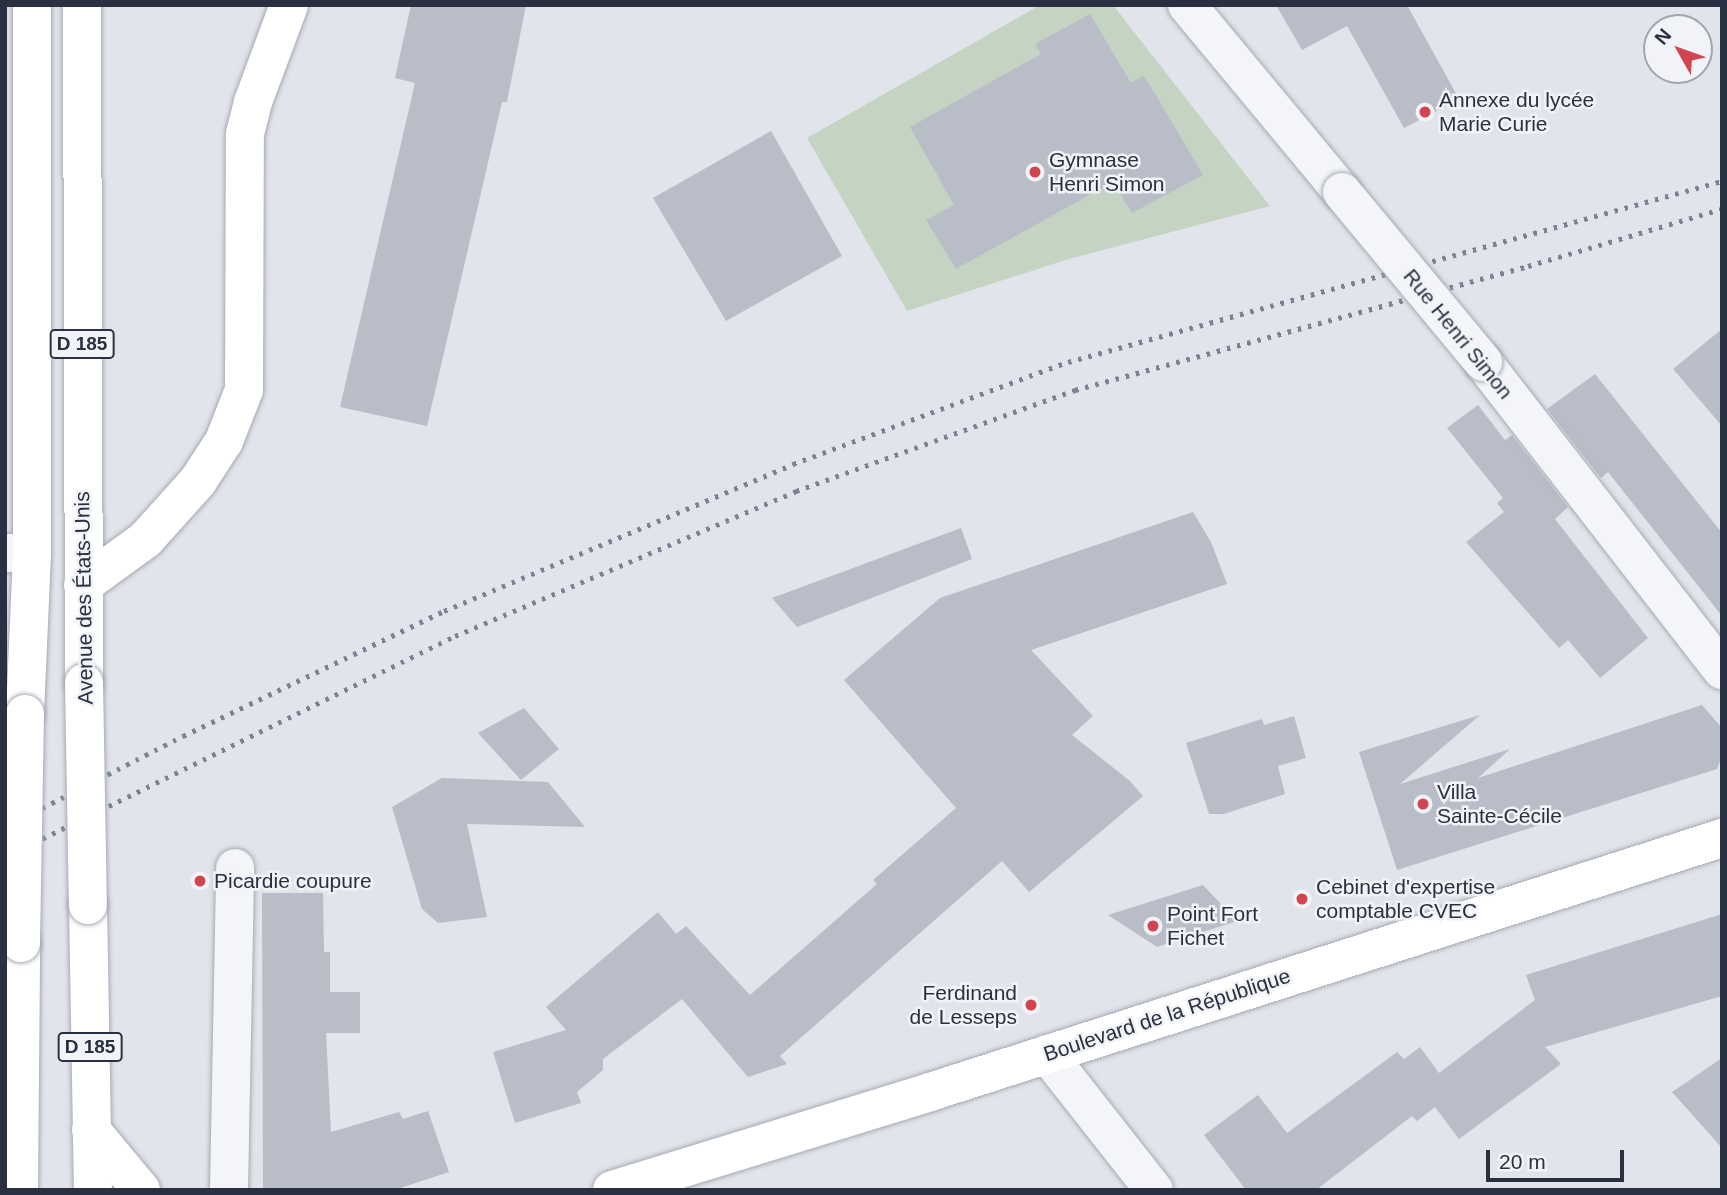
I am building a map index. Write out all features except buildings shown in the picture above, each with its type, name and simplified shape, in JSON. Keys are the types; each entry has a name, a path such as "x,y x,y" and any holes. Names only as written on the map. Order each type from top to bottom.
{"main road":[{"name":"D 185","path":"19,1190 25,713 18,553 32,5"},
{"name":"Avenue des États-Unis","path":"82,5 83,584 93,1190"},
{"path":"83,584 146,538 198,481 224,441 244,390 245,134 253,102 289,5"},
{"name":"Boulevard de la République","path":"611,1190 1722,838"},
{"path":"91,1130 141,1190"}],"street":[{"name":"Rue Henri Simon","path":"1187,5 1483,362 1722,670"},
{"path":"229,1190 235,868"},
{"path":"1047,1054 1154,1190"}],"green space":[{"name":"Gymnase Henri Simon","path":"1040,5 1113,5 1270,206 1069,259 907,311 807,138"}],"railway":[{"path":"5,827 183,736 444,611 793,464 1068,362 1722,181"},
{"path":"5,857 455,636 796,491 1075,390 1528,266 1722,209"}],"place":[{"name":"Annexe du lycée Marie Curie","path":"1425,112"},
{"name":"Gymnase Henri Simon","path":"1035,172"},
{"name":"Villa Sainte-Cécile","path":"1423,804"},
{"name":"Picardie coupure","path":"200,881"},
{"name":"Cebinet d'expertise comptable CVEC","path":"1302,899"},
{"name":"Point Fort Fichet","path":"1153,926"},
{"name":"Ferdinand de Lesseps","path":"1031,1005"}]}
